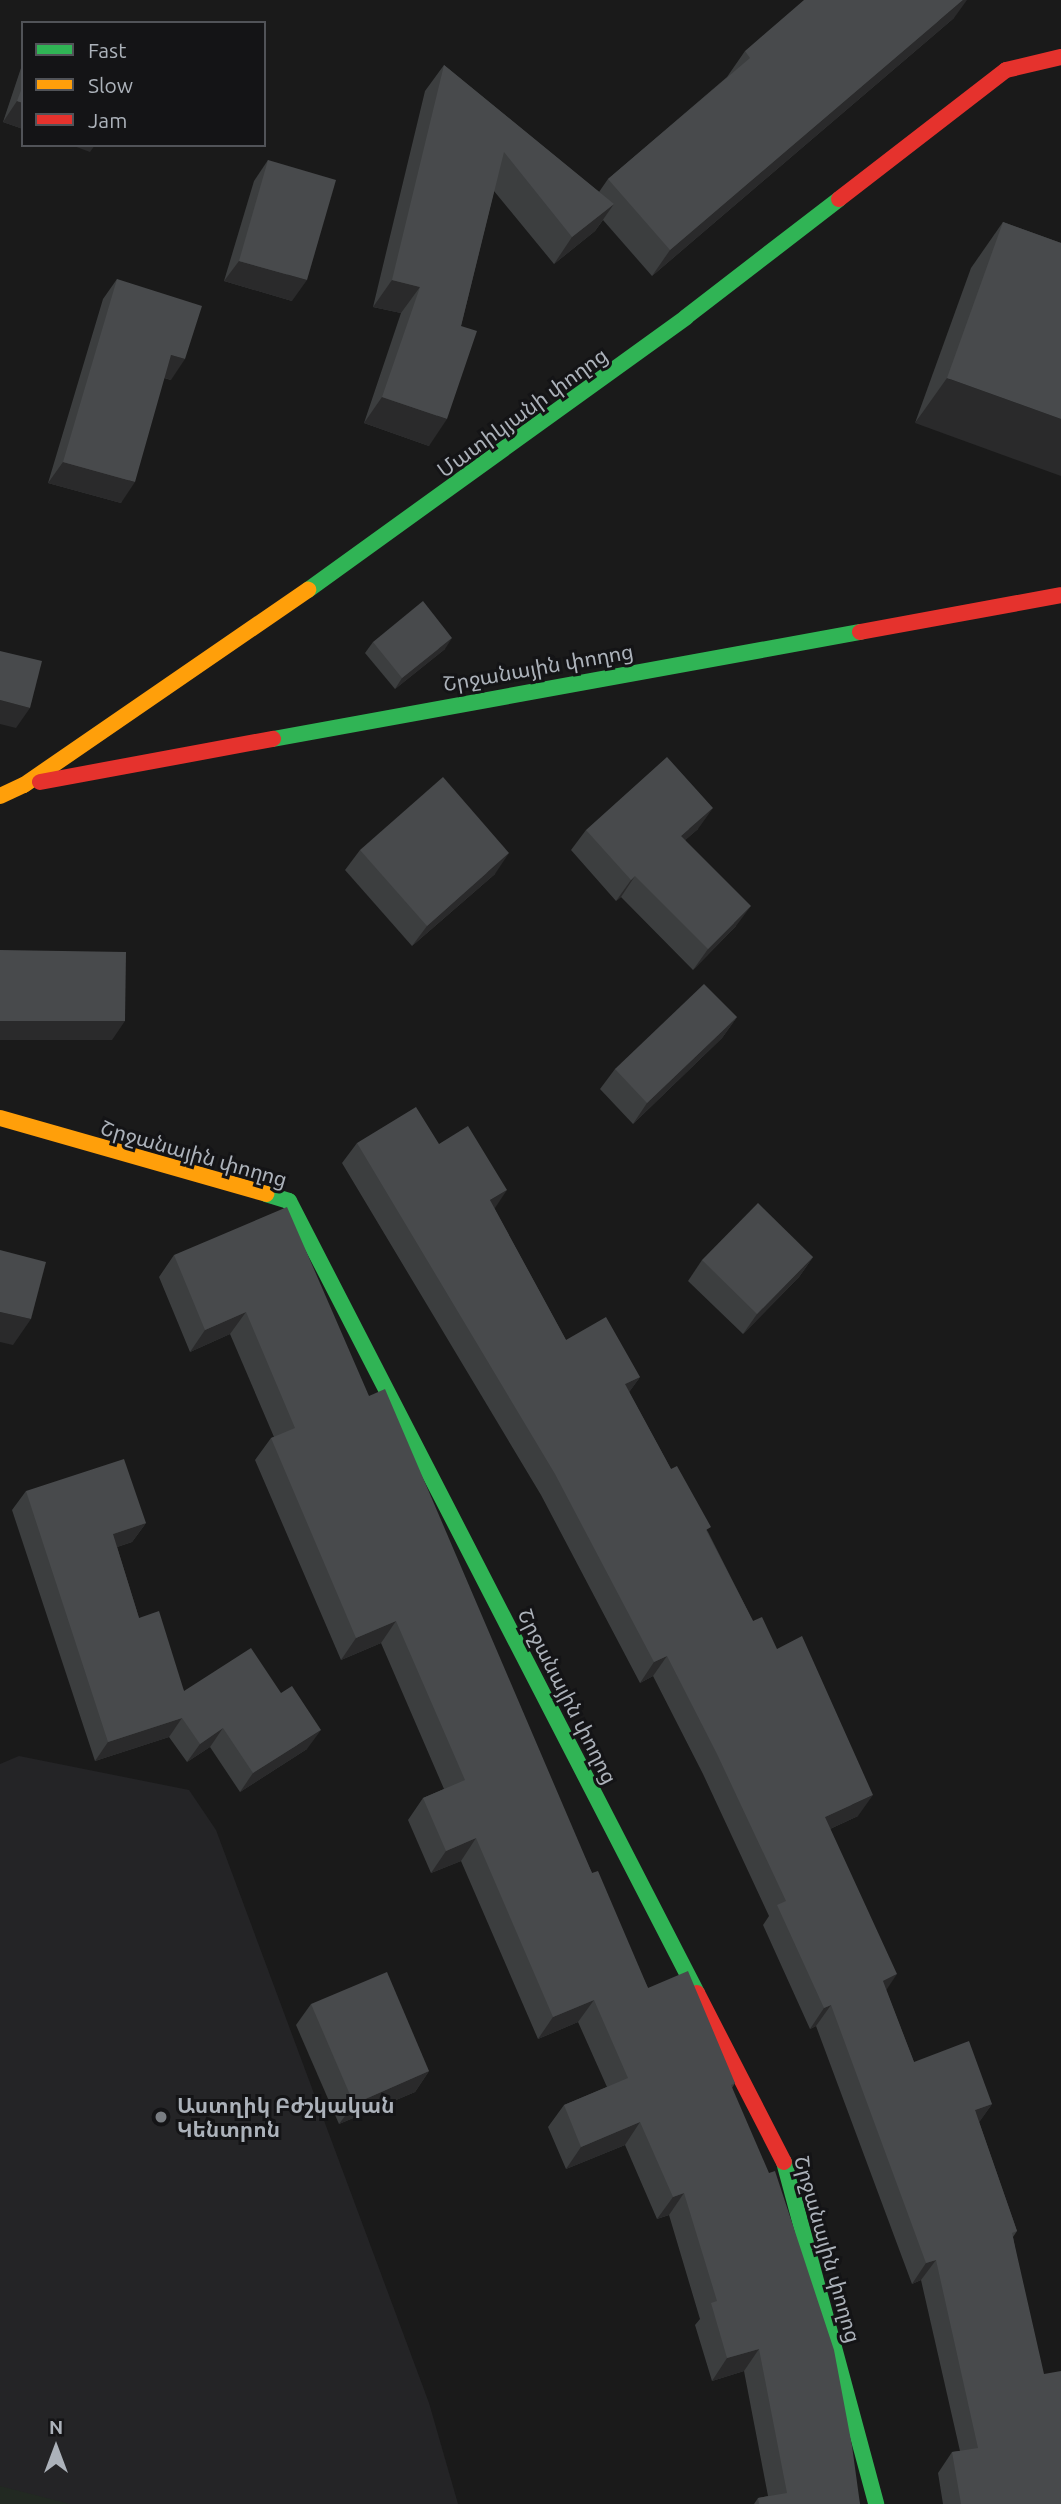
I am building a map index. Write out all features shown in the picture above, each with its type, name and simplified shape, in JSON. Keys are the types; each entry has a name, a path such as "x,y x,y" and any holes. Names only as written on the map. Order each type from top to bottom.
{"street":[{"name":"Մատիկյանի փողոց","path":"0,796 24,785 394,531 686,317 1006,70 1061,57"},
{"name":"Շրջանային փողոց","path":"24,785 1061,595"},
{"name":"Շրջանային փողոց","path":"0,1118 289,1202 785,2163 876,2504"}],"shaded area":[{"name":"Աստղիկ Բժշկական Կենտրոն","path":"19,1756 189,1790 216,1830 429,2403 458,2504 0,2504 0,1764"},
{"path":"0,2486 70,2504 0,2504"}],"building":[{"path":"804,0 963,0 670,250 608,179 750,58 745,51"},
{"path":"444,65 614,204 572,237 504,152 461,326 477,331 447,419 382,397 420,287 392,280"},
{"path":"268,160 336,180 307,280 239,261"},
{"path":"1003,222 1061,243 1061,419 947,378"},
{"path":"117,279 202,306 185,359 171,355 135,482 63,462"},
{"path":"423,601 452,638 402,678 373,642"},
{"path":"0,651 42,661 30,708 0,700"},
{"path":"667,757 713,808 681,836 751,906 708,949 635,876 631,880 586,830"},
{"path":"443,777 509,853 427,926 360,850"},
{"path":"0,950 126,952 125,1021 0,1021"},
{"path":"704,984 737,1017 647,1103 615,1069"},
{"path":"416,1107 439,1144 468,1126 507,1190 490,1200 566,1340 606,1317 640,1377 625,1384 671,1469 677,1466 711,1527 706,1530 753,1621 762,1617 777,1649 802,1636 873,1795 825,1817 897,1974 883,1981 914,2062 969,2041 992,2104 975,2110 1017,2231 1012,2233 1044,2374 1061,2371 1061,2504 961,2504 952,2452 978,2448 936,2260 926,2263 831,2005 824,2008 777,1905 786,1901 717,1754 667,1656 654,1662 555,1474 357,1143"},
{"path":"758,1203 813,1257 757,1314 702,1260"},
{"path":"287,1207 369,1396 385,1389 592,1873 598,1871 648,1988 688,1971 735,2083 731,2085 769,2173 775,2171 834,2350 860,2504 759,2504 758,2498 787,2493 759,2349 727,2358 711,2303 717,2301 684,2193 673,2197 640,2122 581,2147 564,2105 628,2078 594,2000 553,2017 476,1838 446,1851 423,1798 465,1780 396,1621 356,1638 271,1438 295,1428 246,1312 205,1330 174,1255"},
{"path":"0,1250 46,1262 31,1319 0,1312"},
{"path":"124,1459 146,1523 113,1534 139,1618 159,1611 184,1691 251,1648 281,1693 292,1686 321,1730 253,1773 223,1728 200,1744 182,1718 108,1742 26,1491"},
{"path":"387,1972 429,2071 354,2104 311,2004"}],"traffic: fast":[{"path":"308,590 686,317 839,199"},
{"path":"273,739 860,632"},
{"path":"266,1194 289,1201 697,1993"},
{"path":"784,2162 876,2504"}],"traffic: slow":[{"path":"0,796 24,785 308,590"},
{"path":"0,1118 266,1194"}],"traffic: jam":[{"path":"839,199 1006,70 1061,57"},
{"path":"860,632 1061,595"},
{"path":"40,782 273,739"},
{"path":"697,1993 784,2162"}],"place":[{"name":"Աստղիկ Բժշկական Կենտրոն","path":"161,2117"}]}
